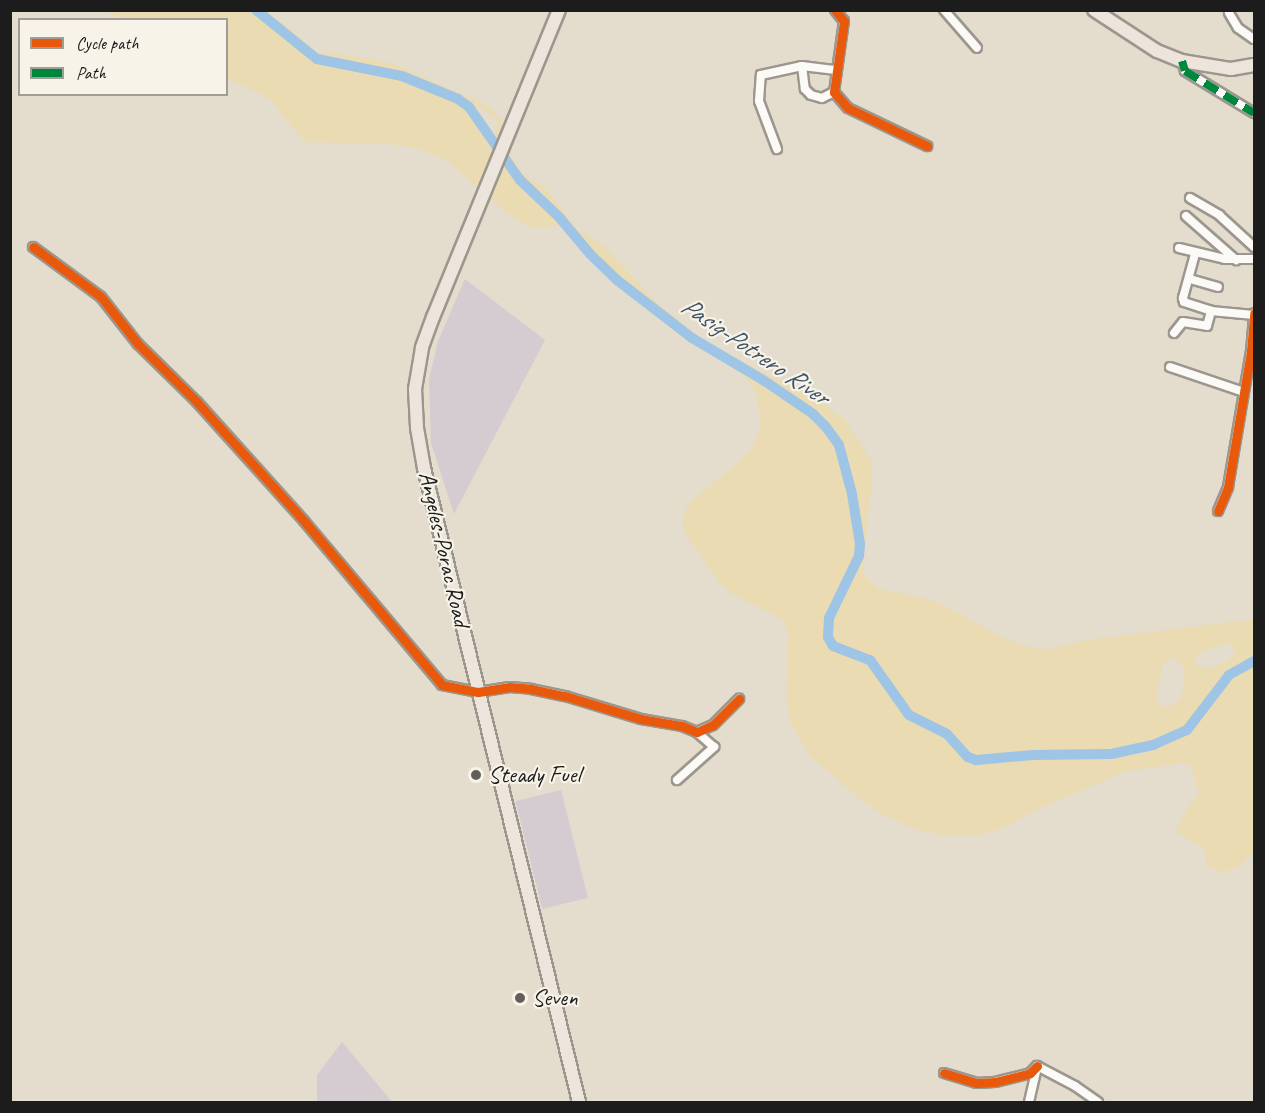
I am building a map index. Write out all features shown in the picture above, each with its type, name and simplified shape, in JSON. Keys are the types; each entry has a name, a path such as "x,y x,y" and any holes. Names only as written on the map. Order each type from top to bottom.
{"main road":[{"name":"Angeles-Porac Road","path":"560,10 426,335 415,389 417,428 424,468 579,1102"},
{"path":"1094,10 1158,51 1182,61 1231,69 1254,64"}],"street":[{"path":"835,10 844,21 834,92 848,108 927,146"},
{"path":"944,10 956,28 977,48"},
{"path":"1229,13 1238,28 1254,39"},
{"path":"1182,61 1185,71 1254,113"},
{"path":"777,149 759,101 760,79 765,73 802,66 836,70"},
{"path":"802,66 805,89 811,95 822,98 834,92"},
{"path":"1190,198 1219,215 1254,247"},
{"path":"1186,216 1237,261"},
{"path":"33,247 101,297 138,344 197,402 304,521 442,685 478,692 510,687 531,689 565,696 641,719 682,726 697,732 714,747 677,780"},
{"path":"1179,248 1195,254 1237,261 1254,260"},
{"path":"1195,254 1183,298 1184,302 1211,311 1254,314 1253,352 1228,487 1218,511"},
{"path":"1190,279 1218,287"},
{"path":"1173,333 1184,322 1207,326 1211,311"},
{"path":"1170,367 1244,392"},
{"path":"697,732 713,725 740,699"},
{"path":"944,1073 977,1083 995,1082 1030,1073 1037,1066"},
{"path":"1029,1102 1037,1066"},
{"path":"1037,1066 1075,1086 1098,1102"}],"shaded area":[{"path":"465,279 545,340 454,514 431,443 429,379 438,341"},
{"path":"561,790 588,898 542,909 515,801"},
{"path":"342,1042 392,1102 317,1102 317,1075"}],"sand":[{"path":"104,11 267,11 317,52 376,59 399,66 489,106 501,120 515,164 523,174 547,190 577,229 603,245 658,304 707,343 822,402 846,421 871,460 872,481 863,563 865,577 879,589 920,597 946,606 999,636 1031,648 1047,649 1094,639 1254,619 1254,851 1239,867 1220,873 1208,866 1203,848 1177,833 1177,825 1199,792 1192,768 1186,763 1127,771 982,835 944,835 917,830 882,814 860,799 810,756 791,724 787,707 788,634 783,620 731,593 720,583 684,532 682,523 685,510 691,501 738,463 752,448 758,435 761,422 755,390 744,375 676,331 612,283 560,225 540,228 527,226 507,213 446,160 416,148 390,144 305,142 271,101 258,92 228,79 228,18 119,18","holes":["481,108 499,123 495,135 476,112 477,109","1229,642 1235,652 1227,662 1210,668 1197,666 1195,662 1197,657 1204,651","1172,657 1184,666 1184,688 1181,699 1166,708 1158,703 1156,696 1163,665"]}],"waterway":[{"name":"Pasig-Potrero River","path":"256,10 317,59 402,76 458,99 469,107 520,180 559,217 590,254 617,280 692,338 763,380 813,414 826,427 839,445 852,494 860,544 859,556 829,618 828,637 833,646 870,660 909,715 947,734 968,757 976,760 1033,755 1111,754 1153,745 1187,730 1229,675 1254,661"}],"marked path":[{"path":"1182,61 1185,71 1254,113"}],"cycle path":[{"path":"835,10 844,21 834,92 848,108 927,146"},
{"path":"33,247 101,297 138,344 197,402 304,521 442,685 478,692 510,687 531,689 565,696 641,719 682,726 697,732 713,725 739,699"},
{"path":"1218,511 1228,487 1251,351 1254,313"},
{"path":"944,1073 977,1083 995,1082 1030,1073 1037,1066"}],"place":[{"name":"Steady Fuel","path":"476,775"},
{"name":"Seven","path":"520,998"}]}
